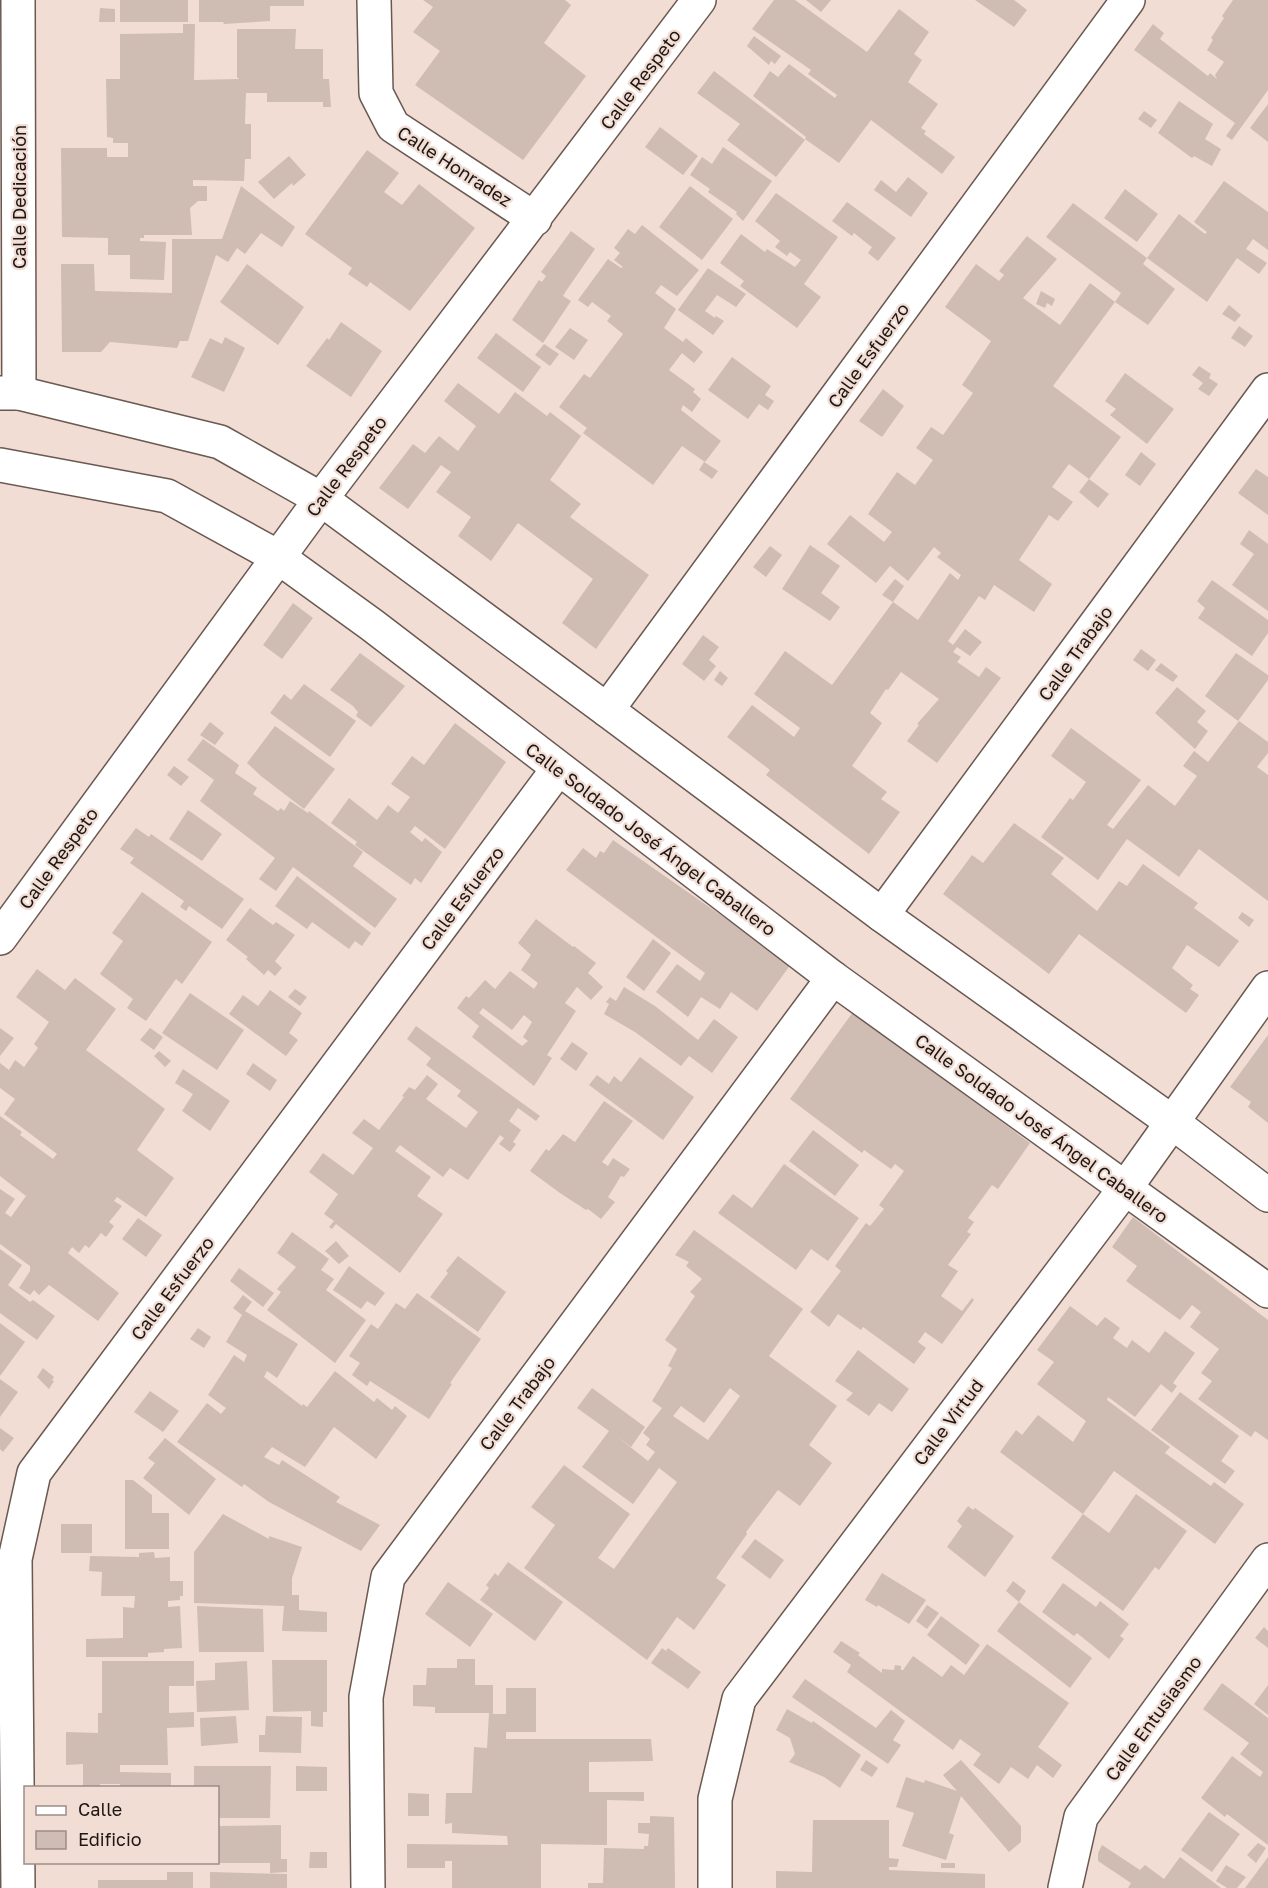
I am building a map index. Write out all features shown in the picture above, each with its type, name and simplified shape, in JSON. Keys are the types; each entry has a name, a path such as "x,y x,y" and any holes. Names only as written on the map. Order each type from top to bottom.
{"street":[{"name":"Calle Dedicación","path":"10,393 18,0"},
{"name":"Calle Honradez","path":"374,0 376,93 393,126 535,219"},
{"name":"Calle Respeto","path":"0,938 321,499 699,0"},
{"name":"Calle Esfuerzo","path":"607,710 1128,0"},
{"name":"Calle Trabajo","path":"882,915 1268,390"},
{"path":"10,393 220,442 321,499 882,915 1172,1122 1268,1195"},
{"name":"Calle Soldado José Ángel Caballero","path":"0,465 167,496 278,557 372,625 833,978 1126,1187 1268,1292"},
{"name":"Calle Esfuerzo","path":"18,1888 15,1559 34,1473 558,769"},
{"name":"Calle Trabajo","path":"368,1888 366,1697 388,1577 833,978"},
{"name":"Calle Virtud","path":"715,1888 716,1798 739,1699 1126,1187 1268,988"},
{"name":"Calle Entusiasmo","path":"1065,1888 1081,1817 1268,1560"}],"building":[{"path":"120,0 188,0 188,22 120,22"},
{"path":"199,0 304,0 304,6 270,6 270,21 224,24 223,22 199,22"},
{"path":"423,0 565,0 571,5 544,43 586,76 523,160 415,85 440,51 413,32 433,7"},
{"path":"774,0 795,0 867,52 899,9 929,32 914,54 922,60 908,82 938,104 921,128 926,131 924,134 955,157 942,174 871,120 839,163 805,139 806,137 753,96 770,71 778,77 789,64 835,98 837,95 808,74 811,70 752,29"},
{"path":"806,0 831,0 821,12"},
{"path":"975,0 1014,0 1027,10 1014,27"},
{"path":"1233,0 1268,0 1268,90 1232,140 1226,136 1235,123 1134,50 1153,24 1164,33 1160,39 1208,76 1210,73 1217,79 1215,75 1224,62 1207,50 1213,40 1211,38 1224,18 1222,16"},
{"path":"100,8 115,9 115,22 99,22"},
{"path":"183,24 195,24 194,80 239,79 237,77 237,29 296,29 295,49 323,49 323,79 329,79 331,107 323,107 323,102 267,102 267,93 246,93 245,124 251,124 251,159 245,159 244,181 193,180 193,186 207,186 207,201 198,201 190,208 192,235 144,235 144,238 140,238 140,241 166,242 164,280 130,279 130,255 108,255 108,238 62,237 61,148 107,148 107,157 128,157 128,143 113,143 113,138 107,137 106,79 120,79 120,34 183,33"},
{"path":"754,36 781,56 775,64 771,61 769,65 747,46"},
{"path":"714,71 805,140 776,177 727,140 740,124 697,93"},
{"path":"1179,101 1213,124 1205,139 1221,149 1212,166 1194,156 1192,158 1158,133"},
{"path":"1268,104 1268,142 1250,128"},
{"path":"1144,111 1157,120 1151,128 1138,119"},
{"path":"660,127 698,156 683,175 645,147"},
{"path":"723,147 772,181 743,221 736,214 737,212 708,192 710,189 690,175 702,157 712,164"},
{"path":"367,150 399,173 384,192 402,205 419,184 475,228 410,311 370,282 367,287 348,274 352,268 305,234"},
{"path":"289,156 306,175 293,186 292,183 274,199 258,182"},
{"path":"908,177 928,193 911,217 874,190 881,180 896,192"},
{"path":"1224,181 1268,212 1268,250 1253,239 1246,249 1267,263 1259,274 1237,258 1207,302 1147,258 1179,214 1205,234 1207,232 1194,222"},
{"path":"241,186 295,227 282,247 261,233 245,254 237,248 228,262 216,255 188,341 180,341 177,348 110,342 101,352 62,352 61,264 94,264 95,291 172,293 172,239 222,239"},
{"path":"690,186 733,219 702,260 659,227"},
{"path":"1125,189 1158,214 1137,242 1104,218"},
{"path":"776,193 838,237 804,284 821,297 797,328 740,286 744,281 720,263 741,234 765,252 767,249 795,267 801,260 790,252 787,256 775,247 780,241 755,221"},
{"path":"847,202 896,238 878,261 868,253 872,247 854,233 852,236 832,221"},
{"path":"1073,203 1147,258 1143,264 1175,289 1148,325 1115,302 1121,293 1046,237"},
{"path":"642,225 699,270 677,296 661,285 655,293 676,309 664,328 683,342 686,338 703,352 694,363 682,353 669,370 695,389 693,392 701,399 692,412 683,405 681,410 721,441 705,462 682,446 653,485 583,433 587,428 559,407 584,374 590,378 623,334 607,321 611,316 592,302 588,307 578,300 608,259 621,268 623,267 614,260 620,253 614,248 628,229 635,234"},
{"path":"571,231 595,249 563,296 571,301 543,343 512,320 539,280 542,282 546,276 541,272"},
{"path":"1027,236 1057,259 1023,298 1060,325 1090,283 1115,302 1053,386 1121,437 1089,479 1069,464 1052,487 1073,502 1058,521 1049,515 1019,560 1052,584 1034,612 994,585 985,600 979,596 948,641 953,645 965,629 982,642 970,656 957,647 953,652 961,657 957,662 979,677 986,667 1001,678 937,763 907,741 919,725 917,724 939,699 901,672 870,713 882,723 852,766 887,792 881,799 900,812 869,854 766,775 770,770 727,737 752,705 794,737 800,728 754,694 785,651 832,685 893,602 918,620 950,573 958,580 961,575 937,557 941,553 934,547 908,581 890,566 876,583 827,544 850,515 884,542 892,532 868,514 897,472 915,485 933,460 916,448 931,427 943,435 973,393 962,385 991,341 945,307 976,264 999,281 1004,275 999,271"},
{"path":"247,264 304,307 278,345 220,302"},
{"path":"708,268 746,294 736,307 717,295 705,311 724,321 713,335 678,310"},
{"path":"1041,291 1055,299 1052,306 1047,303 1045,308 1036,304"},
{"path":"1229,305 1241,315 1235,322 1222,314"},
{"path":"341,322 382,351 351,397 306,366 327,338 329,340"},
{"path":"1239,326 1253,336 1245,347 1231,338"},
{"path":"570,328 588,340 574,360 555,347"},
{"path":"496,333 541,367 523,392 477,358"},
{"path":"225,337 245,348 224,392 191,377 210,338 222,344"},
{"path":"544,344 559,354 550,366 535,355"},
{"path":"732,357 771,386 765,395 774,401 768,410 759,404 748,419 708,390"},
{"path":"1199,366 1211,374 1209,378 1218,384 1209,396 1198,389 1203,383 1192,375"},
{"path":"1125,373 1174,409 1147,444 1110,415 1116,409 1105,401"},
{"path":"458,383 499,414 515,392 547,416 550,412 581,436 550,480 581,504 570,517 649,575 596,649 562,623 593,579 518,523 491,561 458,536 471,517 436,492 451,472 441,465 408,509 379,488 413,444 425,453 439,436 458,451 476,426 444,401"},
{"path":"883,389 904,406 882,437 859,421"},
{"path":"1141,452 1156,464 1140,486 1125,475"},
{"path":"704,462 718,471 712,479 699,470"},
{"path":"1256,469 1268,477 1268,515 1238,493"},
{"path":"1089,479 1109,494 1098,508 1079,492"},
{"path":"1249,530 1268,544 1268,611 1232,585 1254,554 1240,544"},
{"path":"810,545 840,566 821,593 840,607 830,621 782,589"},
{"path":"770,546 782,555 766,577 753,567"},
{"path":"895,579 904,586 893,602 882,595"},
{"path":"1212,580 1268,620 1268,633 1252,656 1198,618 1205,608 1197,601"},
{"path":"293,603 313,618 282,659 263,645"},
{"path":"703,635 719,647 709,660 716,666 704,681 682,664"},
{"path":"1141,649 1156,660 1148,671 1133,660"},
{"path":"360,653 405,686 371,727 356,716 358,712 353,706 330,690"},
{"path":"1236,653 1268,675 1268,680 1238,721 1205,696"},
{"path":"1161,663 1178,676 1173,682 1155,670"},
{"path":"720,671 728,678 722,686 714,680"},
{"path":"304,684 356,721 330,757 270,713 284,694 291,700"},
{"path":"1177,687 1206,711 1197,722 1208,731 1195,749 1155,713"},
{"path":"1239,721 1268,742 1268,753 1257,767 1268,775 1268,901 1199,849 1179,877 1127,839 1098,880 1041,837 1070,798 1073,800 1086,782 1051,756 1071,728 1141,780 1107,825 1113,829 1148,785 1175,806 1197,776 1183,766 1194,751 1208,762"},
{"path":"210,722 224,733 215,745 200,735"},
{"path":"455,723 506,762 445,849 415,826 410,832 422,842 425,838 442,852 421,883 415,878 411,885 355,845 357,842 331,823 349,798 377,820 388,805 398,813 410,797 391,784 412,756 424,765"},
{"path":"275,726 335,769 304,809 247,763"},
{"path":"203,739 239,765 235,773 257,788 253,794 278,811 281,808 284,811 290,801 308,813 309,811 363,852 353,866 397,899 375,928 293,867 276,891 259,879 275,858 200,801 214,780 187,760"},
{"path":"174,766 189,777 181,786 167,775"},
{"path":"188,810 222,834 202,861 169,839"},
{"path":"1014,823 1064,858 1051,874 1097,911 1119,881 1127,886 1143,864 1198,903 1194,908 1239,941 1219,967 1187,945 1172,968 1193,985 1190,989 1199,995 1186,1013 1079,934 1049,974 943,894 972,855 983,863"},
{"path":"136,828 149,837 151,834 244,899 222,929 189,906 186,911 180,907 184,901 130,863 134,858 120,849"},
{"path":"613,840 791,964 757,1011 731,992 720,1009 701,997 688,1017 656,992 677,964 700,981 705,973 566,870 583,848 596,858 600,851 604,853"},
{"path":"297,876 371,933 362,946 355,941 349,949 312,922 307,929 275,906"},
{"path":"142,892 212,942 182,984 176,979 146,1021 127,1008 133,999 100,974 123,941 112,933"},
{"path":"250,908 273,925 276,922 295,935 275,961 282,968 275,976 268,970 264,975 246,959 248,957 226,940"},
{"path":"1242,912 1254,920 1249,927 1238,918"},
{"path":"536,919 596,963 588,973 603,987 591,1000 577,987 565,1003 576,1011 547,1055 552,1058 534,1086 472,1037 479,1026 457,1008 466,996 469,998 485,980 495,989 510,971 534,989 538,983 521,970 531,955 518,943","holes":["483,1008 512,1030 524,1015 532,1022 523,1037 528,1041 522,1046 479,1013"]},
{"path":"653,939 671,953 644,991 626,977"},
{"path":"37,969 65,990 75,978 116,1009 86,1050 165,1109 137,1150 174,1178 146,1217 117,1197 114,1201 122,1206 109,1222 114,1226 106,1237 101,1233 89,1248 85,1245 79,1253 72,1247 68,1253 119,1293 98,1321 49,1285 39,1295 34,1290 30,1295 19,1288 30,1271 30,1266 0,1244 0,1189 15,1199 5,1213 11,1217 26,1196 0,1176 0,1116 22,1132 20,1135 53,1159 57,1154 4,1114 15,1099 0,1088 0,1063 9,1070 15,1060 24,1067 38,1048 34,1044 49,1022 16,997"},
{"path":"624,987 655,1006 698,1040 714,1019 738,1037 712,1073 689,1056 681,1066 635,1032 604,1014 609,1004 606,1002 610,997 616,1001"},
{"path":"295,989 307,997 300,1006 288,997"},
{"path":"270,990 302,1013 289,1033 298,1040 286,1056 229,1014 243,995 258,1006"},
{"path":"190,993 244,1030 217,1070 162,1033"},
{"path":"853,1012 1030,1143 998,1189 992,1185 968,1218 974,1222 967,1232 971,1234 948,1265 958,1271 941,1296 962,1311 972,1298 974,1300 942,1344 925,1332 918,1342 926,1348 914,1364 863,1327 861,1330 838,1314 829,1327 810,1312 841,1271 835,1266 866,1223 870,1226 884,1209 879,1205 904,1171 895,1164 891,1169 864,1150 862,1153 790,1099"},
{"path":"416,1026 540,1116 536,1121 518,1108 509,1121 521,1130 513,1142 516,1144 510,1152 499,1144 504,1138 500,1135 468,1180 450,1168 443,1177 400,1145 395,1151 431,1177 417,1196 443,1214 400,1273 336,1224 332,1229 329,1227 334,1221 324,1214 338,1194 309,1172 323,1153 353,1175 373,1148 352,1133 364,1119 379,1130 409,1087 415,1090 427,1075 438,1084 426,1099 466,1128 478,1112 457,1096 461,1091 426,1065 431,1058 407,1039"},
{"path":"0,1028 14,1038 0,1056"},
{"path":"150,1028 163,1037 154,1050 140,1040"},
{"path":"1268,1035 1268,1123 1248,1107 1251,1102 1230,1087"},
{"path":"572,1042 588,1053 576,1071 560,1059"},
{"path":"159,1051 171,1061 165,1067 154,1056"},
{"path":"640,1057 694,1097 663,1140 589,1085 597,1075 609,1084 614,1076 621,1082"},
{"path":"253,1063 277,1080 270,1091 246,1074"},
{"path":"183,1069 230,1101 210,1131 182,1111 193,1094 175,1083"},
{"path":"604,1101 633,1121 602,1162 608,1166 613,1158 630,1169 624,1177 621,1176 608,1197 615,1202 601,1219 530,1171 546,1149 549,1151 563,1134 575,1142"},
{"path":"813,1130 859,1165 835,1196 789,1161"},
{"path":"784,1164 859,1218 828,1261 811,1249 796,1270 718,1213 733,1194 752,1208"},
{"path":"1133,1217 1268,1320 1268,1440 1255,1431 1251,1437 1198,1399 1212,1381 1201,1373 1219,1349 1190,1327 1201,1312 1192,1305 1180,1320 1126,1281 1137,1266 1112,1247"},
{"path":"138,1218 162,1235 146,1257 122,1239"},
{"path":"694,1230 803,1309 769,1356 837,1406 809,1445 832,1463 800,1506 778,1490 746,1532 747,1534 716,1578 726,1585 694,1630 677,1617 647,1660 524,1568 555,1525 531,1507 564,1465 630,1514 598,1558 614,1569 677,1482 659,1468 633,1504 582,1467 609,1431 577,1408 592,1388 645,1427 631,1447 615,1435 648,1461 655,1452 646,1445 650,1439 643,1433 662,1408 652,1401 672,1368 668,1366 677,1349 665,1340 695,1296 690,1292 702,1279 686,1266 689,1262 675,1255","holes":["730,1388 740,1396 708,1440 673,1416 681,1406 704,1423"]},
{"path":"292,1232 329,1259 321,1270 334,1279 326,1290 366,1320 335,1363 267,1310 281,1292 277,1289 296,1267 277,1253"},
{"path":"336,1241 349,1256 339,1264 325,1251"},
{"path":"0,1249 22,1265 8,1285 30,1302 33,1300 55,1316 37,1340 0,1313"},
{"path":"458,1256 506,1292 478,1332 430,1297"},
{"path":"349,1266 385,1293 375,1306 367,1301 361,1309 333,1290"},
{"path":"239,1268 274,1293 263,1307 230,1281"},
{"path":"417,1293 481,1339 450,1383 452,1384 429,1419 370,1381 367,1386 352,1375 360,1363 349,1356 371,1324 378,1329 396,1303 405,1309"},
{"path":"243,1295 252,1302 245,1311 298,1344 277,1378 267,1371 264,1377 302,1406 303,1404 307,1407 335,1371 374,1402 377,1398 392,1410 395,1406 407,1416 376,1459 334,1427 305,1467 272,1447 264,1457 279,1465 282,1460 340,1497 336,1502 380,1525 361,1551 269,1502 244,1484 242,1487 177,1442 207,1403 221,1414 226,1408 208,1395 234,1355 244,1362 247,1355 226,1342 242,1315 233,1308"},
{"path":"1070,1306 1097,1326 1105,1317 1120,1328 1113,1338 1127,1348 1132,1340 1149,1353 1165,1331 1195,1353 1173,1383 1177,1386 1172,1393 1161,1384 1135,1417 1108,1397 1107,1400 1170,1447 1165,1453 1211,1486 1214,1482 1244,1504 1215,1544 1114,1471 1083,1514 1000,1452 1016,1430 1022,1435 1038,1415 1073,1442 1086,1421 1037,1384 1054,1362 1037,1350"},
{"path":"0,1323 25,1342 0,1376"},
{"path":"198,1328 211,1337 204,1348 190,1339"},
{"path":"858,1350 909,1389 892,1412 879,1403 869,1416 846,1400 853,1393 835,1381"},
{"path":"43,1368 54,1377 49,1389 37,1377"},
{"path":"0,1379 18,1392 0,1417"},
{"path":"150,1391 179,1411 163,1432 134,1412"},
{"path":"1180,1392 1239,1436 1221,1461 1235,1471 1225,1484 1151,1430"},
{"path":"0,1428 14,1438 3,1452 0,1449"},
{"path":"165,1438 216,1479 189,1515 143,1478 155,1463 148,1458"},
{"path":"125,1480 133,1480 152,1495 152,1513 169,1513 169,1549 125,1549"},
{"path":"1136,1494 1187,1531 1159,1570 1155,1567 1123,1611 1051,1558 1083,1514 1109,1533"},
{"path":"968,1506 973,1510 975,1508 1014,1536 985,1577 947,1547 962,1526 957,1521"},
{"path":"223,1514 269,1539 269,1536 302,1547 292,1578 292,1595 299,1595 299,1610 327,1612 327,1632 282,1631 284,1606 194,1603 194,1552"},
{"path":"61,1524 92,1524 92,1553 61,1553"},
{"path":"755,1539 784,1560 770,1579 741,1557"},
{"path":"154,1552 155,1558 170,1557 170,1581 183,1581 183,1596 180,1596 180,1600 168,1601 168,1607 180,1606 182,1648 148,1653 148,1657 86,1657 86,1639 123,1638 123,1607 134,1608 135,1596 101,1596 102,1572 89,1571 90,1556 139,1557 139,1553"},
{"path":"508,1562 563,1602 535,1641 480,1600 489,1588 486,1585 495,1573 498,1576"},
{"path":"882,1573 926,1600 909,1624 878,1605 877,1607 865,1600"},
{"path":"1013,1581 1026,1591 1019,1602 1006,1591"},
{"path":"448,1582 493,1614 470,1647 425,1614"},
{"path":"1063,1583 1096,1607 1100,1601 1129,1624 1120,1636 1124,1639 1109,1659 1077,1633 1074,1636 1042,1612"},
{"path":"1019,1602 1092,1658 1070,1688 997,1631"},
{"path":"927,1605 939,1613 927,1629 916,1621"},
{"path":"197,1606 263,1609 264,1652 199,1652"},
{"path":"941,1616 980,1645 966,1665 927,1635"},
{"path":"1264,1627 1268,1631 1268,1648 1255,1638"},
{"path":"841,1641 860,1653 858,1655 882,1673 882,1669 894,1670 895,1665 901,1666 903,1670 913,1656 942,1677 951,1665 964,1675 987,1644 1069,1703 1038,1747 1062,1765 1053,1778 1037,1765 1028,1779 1011,1767 999,1784 973,1765 981,1754 960,1739 953,1750 847,1672 851,1665 833,1652"},
{"path":"662,1648 666,1651 668,1648 701,1672 688,1689 651,1663"},
{"path":"457,1659 475,1659 475,1685 493,1685 493,1714 506,1714 506,1688 536,1688 536,1732 506,1732 506,1739 651,1739 653,1761 589,1762 589,1792 644,1792 644,1801 607,1800 607,1845 541,1844 541,1888 452,1888 452,1861 445,1861 445,1868 407,1868 407,1844 508,1845 507,1836 452,1833 452,1823 445,1824 446,1793 472,1793 474,1747 487,1748 489,1713 435,1713 435,1707 413,1706 413,1685 426,1685 427,1668 457,1668"},
{"path":"272,1660 327,1660 327,1712 323,1712 323,1727 311,1726 311,1711 273,1712"},
{"path":"102,1661 194,1661 194,1686 169,1686 169,1713 194,1712 194,1727 167,1728 168,1765 120,1765 120,1772 171,1773 171,1786 100,1784 100,1786 83,1786 83,1764 66,1765 66,1732 98,1733 98,1713 102,1713"},
{"path":"247,1661 249,1710 197,1712 196,1681 215,1680 215,1663"},
{"path":"805,1679 876,1728 891,1710 905,1721 893,1740 901,1745 888,1764 792,1697"},
{"path":"1222,1683 1268,1718 1268,1845 1227,1814 1225,1817 1201,1798 1232,1756 1260,1777 1263,1772 1240,1754 1249,1743 1203,1709"},
{"path":"1268,1685 1268,1715 1254,1704"},
{"path":"787,1709 812,1723 813,1721 861,1755 840,1788 824,1777 789,1762 795,1754 790,1738 776,1730"},
{"path":"236,1716 238,1743 201,1746 200,1718"},
{"path":"266,1716 302,1717 301,1753 259,1752 259,1735 265,1735"},
{"path":"866,1760 878,1768 872,1777 860,1770"},
{"path":"961,1760 1021,1826 1021,1842 1009,1852 961,1796 949,1833 954,1835 946,1860 902,1846 914,1813 896,1807 906,1777 924,1783 925,1780 957,1791 943,1775"},
{"path":"194,1766 271,1766 270,1818 219,1818 219,1786 194,1786"},
{"path":"296,1766 327,1767 327,1791 296,1791"},
{"path":"408,1793 429,1794 429,1816 408,1816"},
{"path":"1209,1812 1240,1834 1212,1872 1181,1850"},
{"path":"650,1816 674,1817 675,1888 588,1888 588,1883 603,1883 604,1848 644,1849 644,1846 648,1846 649,1834 638,1833 638,1823 650,1823"},
{"path":"813,1820 889,1820 889,1858 899,1859 897,1867 889,1867 889,1870 985,1874 985,1888 776,1888 776,1871 812,1872"},
{"path":"281,1825 281,1859 287,1859 287,1872 270,1873 270,1863 219,1863 219,1826"},
{"path":"1258,1843 1266,1848 1256,1863 1247,1855"},
{"path":"1102,1845 1140,1870 1145,1865 1164,1879 1180,1857 1221,1888 1128,1888 1131,1883 1098,1861 1098,1853"},
{"path":"310,1852 327,1852 327,1868 309,1868"},
{"path":"1268,1857 1268,1888 1245,1888"},
{"path":"941,1863 955,1863 955,1868 941,1868"},
{"path":"1226,1865 1246,1877 1237,1888 1227,1888 1216,1881"},
{"path":"167,1872 193,1872 193,1888 98,1888 98,1880 167,1880"},
{"path":"210,1872 287,1874 287,1888 210,1888"}]}
